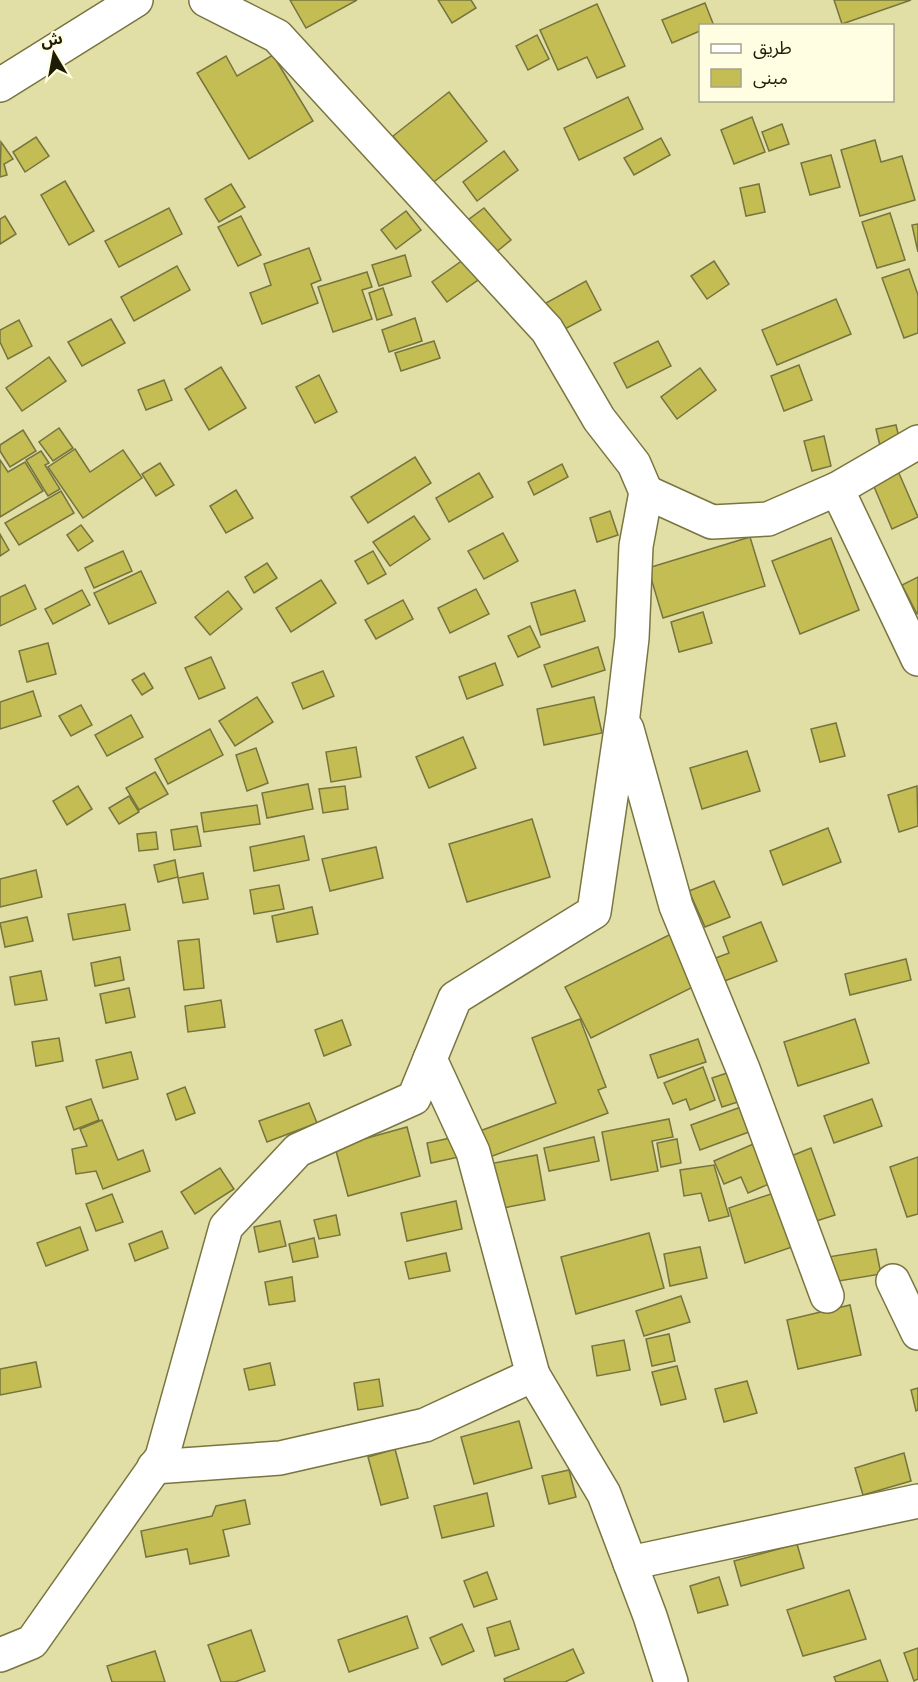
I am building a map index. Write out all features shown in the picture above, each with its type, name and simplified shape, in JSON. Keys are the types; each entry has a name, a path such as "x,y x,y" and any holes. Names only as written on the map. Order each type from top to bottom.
{"street":[{"path":"0,85 136,0"},
{"path":"0,1655 32,1642 162,1456 226,1227 298,1150 414,1098 455,998 594,912 623,715 632,638 636,546 646,492 634,464 599,419 548,330 277,36 206,0"},
{"path":"646,492 712,522 768,519 837,489 918,442"},
{"path":"837,489 918,659"},
{"path":"623,715 676,906 743,1069 827,1296"},
{"path":"430,1059 473,1152 533,1375 604,1494 650,1616 671,1682"},
{"path":"893,1281 918,1333"},
{"path":"154,1467 280,1458 425,1425 533,1375"},
{"path":"630,1563 918,1501"}],"building":[{"path":"290,0 357,0 306,28"},
{"path":"438,0 471,0 476,8 452,23"},
{"path":"834,0 911,0 842,24"},
{"path":"705,3 713,24 699,24 699,31 672,43 662,20"},
{"path":"597,4 625,66 597,78 587,57 558,70 540,30"},
{"path":"537,35 549,59 528,70 516,46"},
{"path":"273,55 313,121 249,159 197,73 226,56 237,76"},
{"path":"449,92 487,141 431,184 393,136"},
{"path":"628,97 643,129 579,160 564,128"},
{"path":"752,117 765,152 734,164 721,130"},
{"path":"782,124 789,144 769,151 762,132"},
{"path":"36,137 49,156 25,172 13,152"},
{"path":"661,138 670,155 634,175 624,158"},
{"path":"875,140 881,162 902,156 915,200 860,216 841,150"},
{"path":"1,142 13,159 4,164 7,175 0,177"},
{"path":"504,151 518,170 477,201 463,182"},
{"path":"831,155 840,187 810,195 801,163"},
{"path":"65,181 94,231 69,245 41,195"},
{"path":"231,184 245,207 219,222 205,199"},
{"path":"759,184 765,212 746,216 740,188"},
{"path":"169,208 182,234 119,267 105,241"},
{"path":"484,208 511,240 495,253 468,220"},
{"path":"406,211 421,230 396,249 381,230"},
{"path":"890,213 905,260 877,268 862,222"},
{"path":"5,216 16,234 0,244 0,219"},
{"path":"241,216 261,255 238,266 218,227"},
{"path":"918,224 918,252 912,225"},
{"path":"309,248 321,280 311,284 318,303 262,324 250,293 271,285 264,264"},
{"path":"405,255 411,276 379,286 372,265"},
{"path":"463,260 478,280 447,302 432,282"},
{"path":"714,261 729,284 707,299 691,276"},
{"path":"177,266 190,290 134,321 121,297"},
{"path":"909,269 918,295 918,333 904,338 882,278"},
{"path":"367,272 372,287 362,290 372,319 333,332 318,287"},
{"path":"586,281 601,310 561,331 546,303"},
{"path":"383,288 392,315 377,320 369,293"},
{"path":"836,299 851,334 777,365 762,330"},
{"path":"415,318 422,341 389,352 382,330"},
{"path":"111,319 125,343 82,366 68,342"},
{"path":"19,320 32,346 8,359 0,342 0,330"},
{"path":"434,341 440,358 401,371 395,353"},
{"path":"658,341 671,366 627,388 614,363"},
{"path":"49,357 66,381 22,411 6,388"},
{"path":"799,365 812,400 784,411 771,376"},
{"path":"221,367 246,408 209,430 185,389"},
{"path":"700,368 716,390 677,419 661,397"},
{"path":"319,375 337,412 315,423 296,387"},
{"path":"164,380 172,400 146,410 138,390"},
{"path":"896,425 901,446 881,450 876,429"},
{"path":"59,428 73,448 53,461 39,442"},
{"path":"23,430 36,451 10,467 0,451 0,445"},
{"path":"824,436 831,466 812,471 804,441"},
{"path":"75,449 90,472 123,450 142,478 83,518 48,467"},
{"path":"41,451 49,463 45,465 60,489 48,496 26,460"},
{"path":"415,457 431,483 368,523 351,497"},
{"path":"0,460 8,472 25,462 43,491 0,517"},
{"path":"160,463 174,485 156,496 142,474"},
{"path":"562,464 568,477 534,495 528,482"},
{"path":"898,471 918,517 892,529 872,482"},
{"path":"479,473 493,497 449,522 436,498"},
{"path":"236,490 253,518 226,533 210,506"},
{"path":"61,491 74,513 19,545 5,523"},
{"path":"610,511 618,535 597,542 590,518"},
{"path":"414,516 430,539 390,566 373,542"},
{"path":"81,525 93,541 78,551 67,535"},
{"path":"503,533 518,561 484,579 468,551"},
{"path":"0,534 9,550 0,556"},
{"path":"750,537 765,586 663,618 648,568"},
{"path":"831,538 859,610 800,634 772,561"},
{"path":"123,551 132,571 94,588 85,568"},
{"path":"373,551 386,574 368,584 355,561"},
{"path":"267,563 277,578 254,593 245,577"},
{"path":"141,571 156,603 109,624 94,593"},
{"path":"918,577 918,613 917,614 902,585"},
{"path":"321,580 336,603 291,632 276,608"},
{"path":"25,585 36,609 0,626 0,597"},
{"path":"476,589 489,614 450,633 438,608"},
{"path":"82,590 90,605 53,624 45,609"},
{"path":"575,590 585,621 541,635 531,603"},
{"path":"228,591 242,609 210,635 195,617"},
{"path":"403,600 413,619 376,639 365,620"},
{"path":"703,612 712,643 679,652 671,622"},
{"path":"530,626 540,647 518,657 508,636"},
{"path":"48,643 56,674 27,682 19,651"},
{"path":"598,647 605,670 552,687 544,665"},
{"path":"211,657 225,688 199,699 185,668"},
{"path":"495,663 503,685 467,699 459,677"},
{"path":"323,671 334,696 303,709 292,683"},
{"path":"144,673 153,688 142,695 132,680"},
{"path":"33,691 41,716 0,729 0,702"},
{"path":"257,697 273,722 235,746 219,721"},
{"path":"594,697 602,733 544,745 537,709"},
{"path":"81,705 92,725 71,736 59,716"},
{"path":"131,715 143,737 107,756 95,735"},
{"path":"836,723 845,756 820,762 811,729"},
{"path":"210,729 223,755 168,784 155,759"},
{"path":"463,737 476,768 429,788 416,757"},
{"path":"356,747 361,777 331,782 326,752"},
{"path":"256,748 268,783 247,791 236,755"},
{"path":"747,751 760,791 702,809 690,768"},
{"path":"155,772 168,794 139,810 126,788"},
{"path":"308,784 313,809 267,818 262,793"},
{"path":"78,786 92,809 67,825 53,801"},
{"path":"345,786 348,809 323,813 319,789"},
{"path":"917,786 918,826 899,832 888,795"},
{"path":"129,796 139,812 119,824 109,808"},
{"path":"257,805 260,824 204,832 201,813"},
{"path":"532,819 550,877 467,902 449,844"},
{"path":"197,826 201,846 174,850 171,830"},
{"path":"828,828 841,862 783,885 770,851"},
{"path":"156,832 158,849 139,851 137,834"},
{"path":"304,836 309,860 254,871 250,847"},
{"path":"376,847 383,878 330,891 322,859"},
{"path":"175,860 178,877 158,882 154,865"},
{"path":"36,870 42,897 0,907 0,879"},
{"path":"203,873 208,899 183,903 178,878"},
{"path":"714,881 730,917 705,927 689,891"},
{"path":"279,885 284,909 254,914 250,890"},
{"path":"125,904 130,930 73,940 68,914"},
{"path":"312,907 318,934 277,942 272,916"},
{"path":"27,917 33,941 5,947 0,923"},
{"path":"761,922 777,961 722,982 713,959 729,953 723,937"},
{"path":"677,931 703,982 591,1038 565,987"},
{"path":"199,939 204,988 184,990 178,941"},
{"path":"120,957 124,980 95,986 91,963"},
{"path":"906,959 911,980 850,995 845,974"},
{"path":"41,971 47,1000 15,1005 10,977"},
{"path":"129,988 135,1017 106,1023 100,994"},
{"path":"221,1000 225,1027 188,1032 185,1006"},
{"path":"580,1019 606,1087 598,1090 608,1113 487,1158 477,1132 556,1103 532,1038"},
{"path":"855,1019 869,1063 798,1086 784,1042"},
{"path":"342,1020 351,1045 324,1056 315,1030"},
{"path":"59,1038 63,1061 36,1066 32,1042"},
{"path":"698,1039 706,1062 658,1078 650,1055"},
{"path":"131,1052 138,1079 103,1088 96,1060"},
{"path":"703,1067 715,1100 690,1110 686,1099 673,1104 664,1083"},
{"path":"733,1071 744,1100 722,1107 712,1078"},
{"path":"185,1087 195,1113 176,1120 167,1094"},
{"path":"91,1099 99,1120 74,1130 66,1107"},
{"path":"872,1099 882,1126 834,1143 824,1116"},
{"path":"309,1103 317,1123 267,1142 259,1121"},
{"path":"741,1107 749,1132 700,1150 691,1125"},
{"path":"669,1119 673,1137 652,1141 658,1171 611,1180 602,1132"},
{"path":"102,1120 118,1160 143,1150 150,1171 103,1189 96,1171 76,1174 72,1149 87,1146 80,1129"},
{"path":"407,1127 420,1176 348,1196 335,1147"},
{"path":"455,1137 459,1157 431,1163 427,1143"},
{"path":"594,1137 599,1161 549,1171 544,1148"},
{"path":"677,1139 681,1163 661,1167 657,1143"},
{"path":"758,1142 776,1181 748,1193 741,1177 724,1184 714,1161"},
{"path":"811,1148 835,1215 810,1223 786,1158"},
{"path":"537,1155 545,1200 498,1209 489,1164"},
{"path":"918,1157 918,1214 907,1217 890,1167"},
{"path":"714,1165 729,1216 709,1221 701,1193 684,1196 680,1170"},
{"path":"220,1168 234,1189 195,1214 181,1192"},
{"path":"777,1192 795,1246 745,1263 729,1208"},
{"path":"112,1194 123,1222 96,1231 86,1204"},
{"path":"456,1201 462,1229 407,1241 401,1213"},
{"path":"336,1215 340,1235 319,1239 314,1220"},
{"path":"280,1221 286,1246 259,1252 254,1227"},
{"path":"80,1227 88,1250 46,1266 37,1243"},
{"path":"162,1231 168,1248 135,1261 129,1244"},
{"path":"649,1233 664,1288 576,1314 561,1257"},
{"path":"314,1238 318,1257 293,1262 289,1244"},
{"path":"700,1247 707,1278 670,1286 664,1254"},
{"path":"876,1249 881,1274 833,1282 828,1257"},
{"path":"446,1253 450,1271 409,1279 405,1262"},
{"path":"292,1277 295,1301 269,1305 265,1282"},
{"path":"681,1296 690,1322 644,1336 636,1311"},
{"path":"850,1305 861,1355 798,1369 787,1320"},
{"path":"669,1334 675,1361 652,1366 646,1339"},
{"path":"624,1340 630,1370 597,1376 592,1346"},
{"path":"36,1362 41,1387 0,1395 0,1369"},
{"path":"270,1363 275,1385 249,1390 244,1369"},
{"path":"677,1366 686,1399 661,1405 652,1372"},
{"path":"379,1379 383,1406 358,1410 354,1383"},
{"path":"747,1381 757,1413 724,1422 715,1389"},
{"path":"918,1388 918,1410 916,1411 911,1390"},
{"path":"519,1421 532,1468 474,1484 461,1437"},
{"path":"395,1449 408,1498 381,1505 368,1457"},
{"path":"904,1453 911,1481 863,1495 855,1468"},
{"path":"569,1470 576,1497 549,1504 542,1476"},
{"path":"487,1493 494,1526 442,1538 434,1506"},
{"path":"245,1500 250,1524 223,1530 229,1556 190,1564 187,1549 146,1557 141,1531 212,1516 216,1506"},
{"path":"797,1544 804,1568 741,1586 734,1561"},
{"path":"487,1572 497,1599 474,1607 464,1581"},
{"path":"719,1577 728,1605 698,1613 690,1586"},
{"path":"849,1590 866,1639 803,1656 787,1610"},
{"path":"407,1616 418,1648 349,1672 338,1640"},
{"path":"510,1621 519,1649 495,1656 487,1628"},
{"path":"462,1624 474,1651 442,1665 430,1638"},
{"path":"251,1630 265,1671 235,1682 221,1682 208,1645"},
{"path":"918,1648 918,1679 914,1681 904,1653"},
{"path":"573,1649 584,1673 565,1682 505,1682 504,1679"},
{"path":"155,1651 165,1682 112,1682 107,1666"},
{"path":"880,1660 888,1682 836,1682 834,1677"}]}
